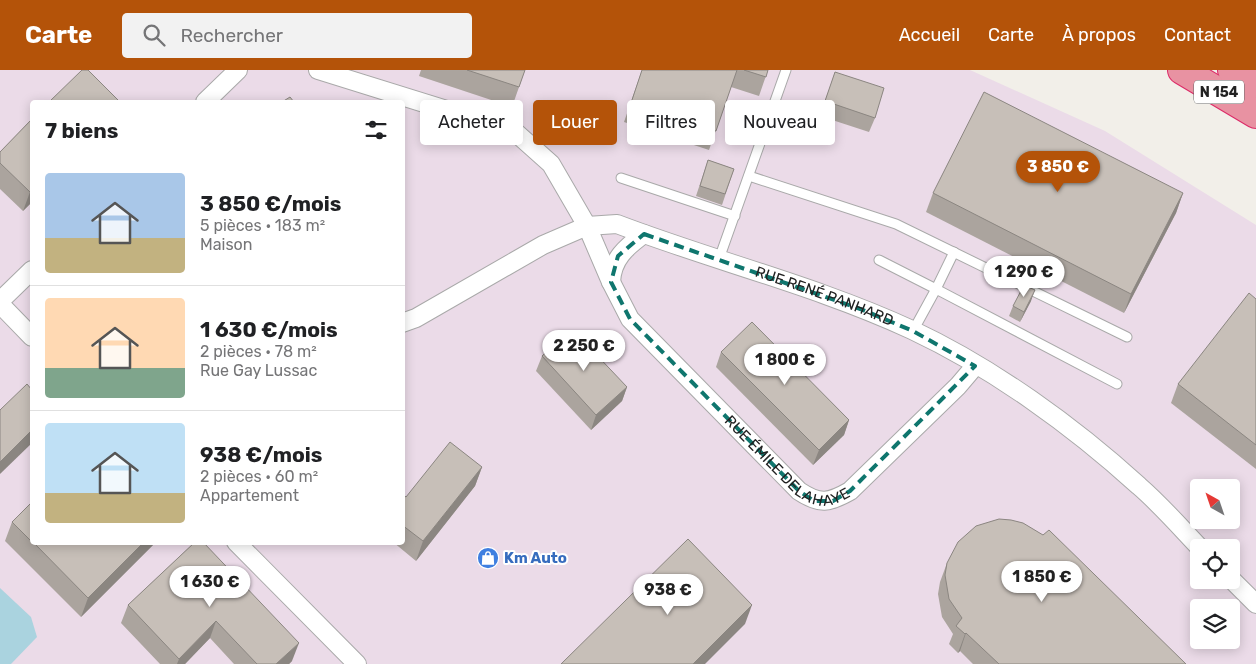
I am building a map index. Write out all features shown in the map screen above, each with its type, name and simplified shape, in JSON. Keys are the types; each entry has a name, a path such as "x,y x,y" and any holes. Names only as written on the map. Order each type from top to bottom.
{"highway":[{"name":"N 154","path":"1182,70 1256,114"},
{"name":"N 154","path":"1232,70 1256,84"}],"street":[{"path":"207,100 238,70"},
{"name":"RUE ÉMILE DELAHAYE","path":"318,70 514,131 552,164 588,226 611,282 630,319 799,491 814,501 833,501 850,491 958,386 975,366"},
{"name":"RUE RENÉ PANHARD","path":"405,321 416,318 543,245 588,226 617,224 863,310 913,331 975,366 1051,413 1140,486 1191,539"},
{"path":"611,282 612,272 618,256 644,234"},
{"path":"30,272 0,303 30,335"},
{"path":"239,545 357,664"},
{"path":"1240,588 1256,604"}],"lane":[{"path":"719,259 786,70"},
{"path":"749,176 896,224 1127,337"},
{"path":"621,178 735,216"},
{"path":"913,331 954,252"},
{"path":"880,260 1117,384"}],"highlighted area":[{"path":"644,234 863,310 913,331 975,366 850,491 833,501 814,501 799,491 630,319 611,282 618,256"}],"shaded area":[{"path":"0,70 970,70 1105,131 1256,225 1256,664 0,664"}],"water":[{"path":"0,588 31,617 37,637 11,664 0,664"}],"building":[{"path":"82,70 88,70 118,100 51,100"},
{"path":"467,70 525,70 519,87"},
{"path":"642,70 737,70 727,100 725,100 716,131 715,100 632,100"},
{"path":"744,70 768,70 766,77"},
{"path":"835,72 884,88 875,118 835,104 835,100 825,100"},
{"path":"984,92 1183,193 1131,294 933,193"},
{"path":"30,121 30,192 0,163 0,152"},
{"path":"708,160 734,169 725,194 700,186"},
{"path":"1024,285 1035,290 1024,312 1013,306"},
{"path":"1249,293 1256,299 1256,445 1178,384"},
{"path":"752,322 849,420 819,450 721,352"},
{"path":"569,331 574,331 627,387 596,415 542,356"},
{"path":"27,384 30,388 30,432 0,462 0,410"},
{"path":"450,442 482,467 423,541 405,527 406,497"},
{"path":"30,504 30,540 12,522"},
{"path":"999,519 1023,523 1043,535 1049,530 1186,664 999,664 956,626 962,618 949,599 945,575 947,563 958,542 976,526"},
{"path":"688,539 752,605 693,664 561,664"},
{"path":"36,545 141,545 88,598"},
{"path":"192,545 206,545 299,643 276,664 257,664 216,621 179,659 128,605"}],"place":[{"name":"Km Auto","path":"488,558"}]}
